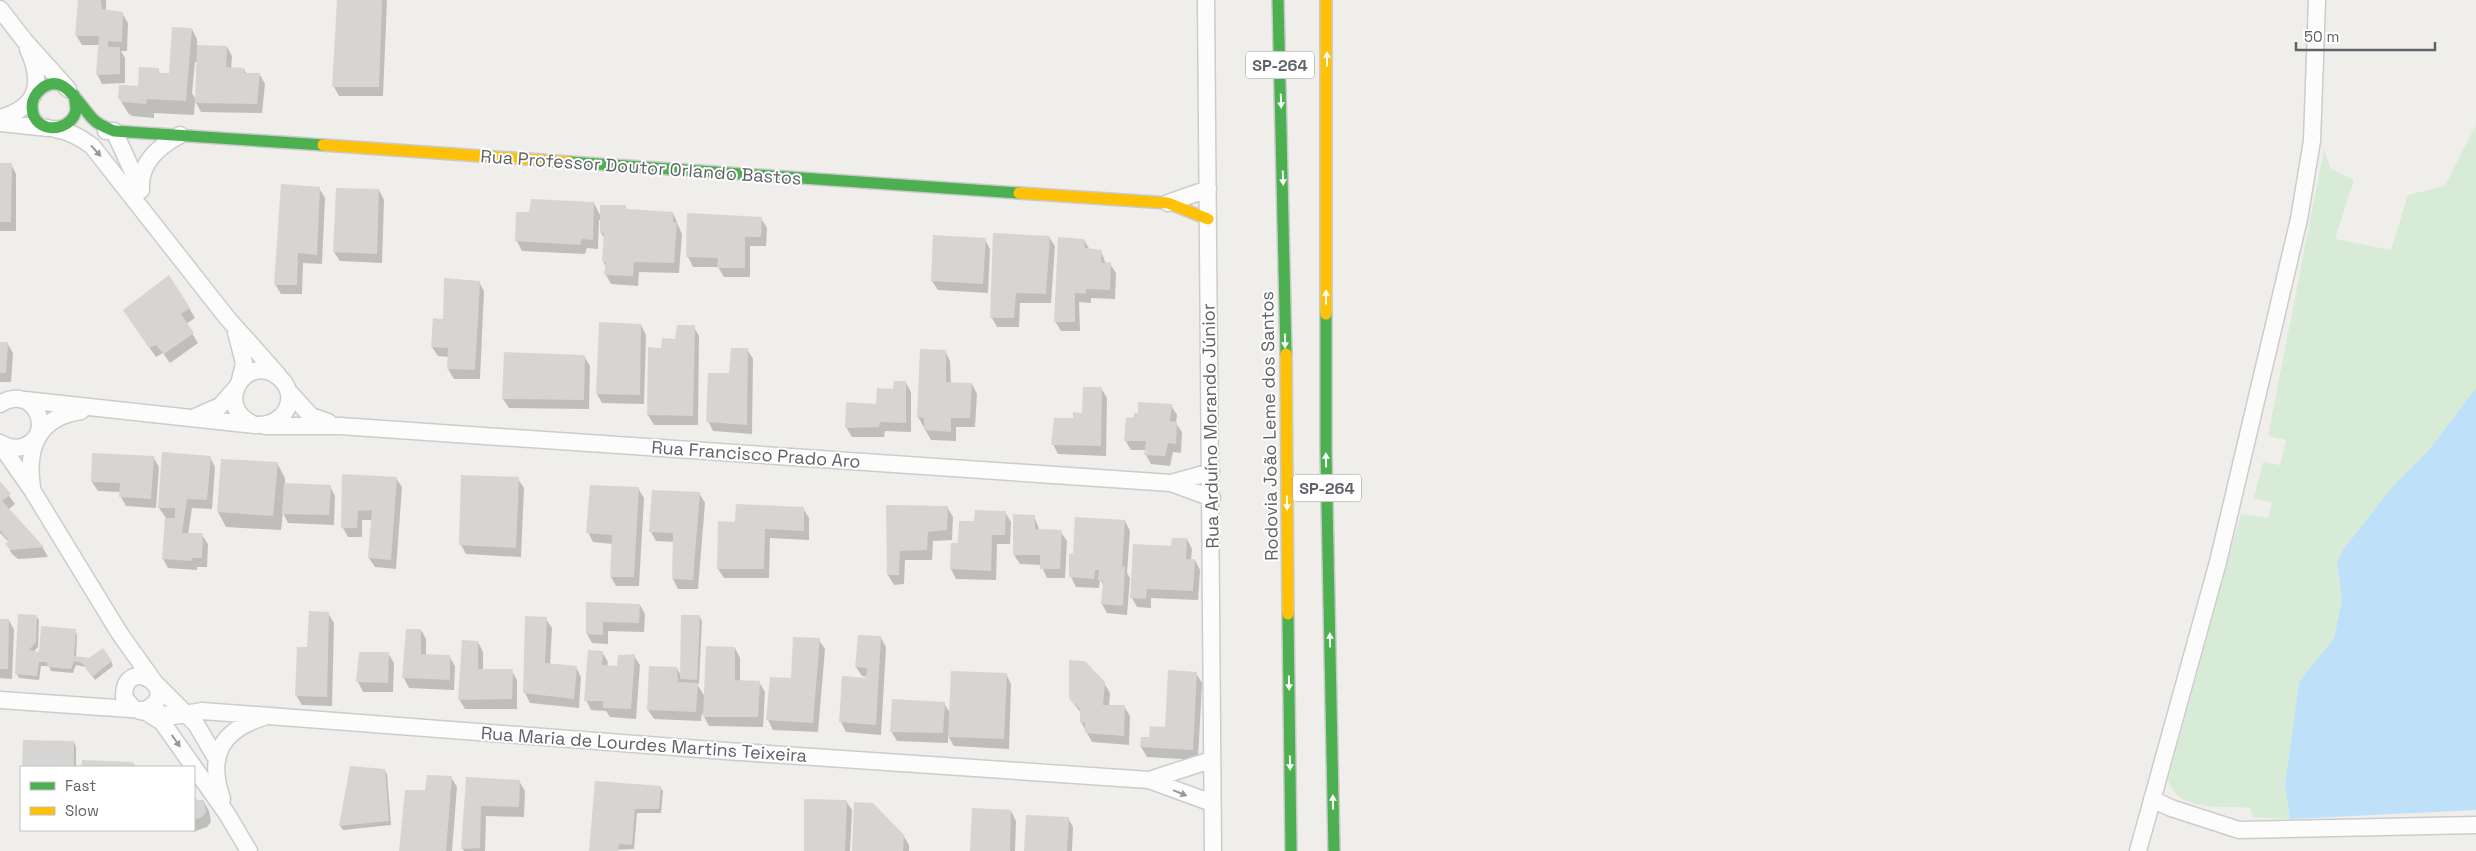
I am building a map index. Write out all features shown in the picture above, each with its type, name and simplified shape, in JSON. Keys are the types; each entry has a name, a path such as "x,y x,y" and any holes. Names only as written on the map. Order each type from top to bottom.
{"main road":[{"name":"Rodovia João Leme dos Santos","path":"1278,0 1284,211 1291,851"},
{"name":"SP-264","path":"1326,0 1326,451 1334,851"},
{"path":"50,84 64,86 72,93 77,109 75,116 67,125 56,129 42,125 34,115 32,109 35,96 44,87 50,84"},
{"name":"Rua Professor Doutor Orlando Bastos","path":"72,93 95,120 114,131 1168,203 1208,219"}],"street":[{"name":"Rua Arduíno Morando Júnior","path":"1206,0 1210,472 1212,498 1211,760 1213,851"},
{"path":"1265,0 1279,46"},
{"path":"2138,851 2218,562 2299,220 2312,141 2316,0"},
{"path":"0,9 24,40 72,93"},
{"path":"0,118 18,112 35,96 37,78 35,63 24,40"},
{"name":"Rua Professor Doutor Orlando Bastos","path":"0,123 56,129 114,131"},
{"path":"56,129 92,146 228,319 280,377 289,392 286,410 282,417 260,425 247,422 240,415 234,398 244,368 243,352 228,319"},
{"path":"114,131 141,190 152,220"},
{"path":"141,190 140,176 147,162 166,142 181,135"},
{"name":"Rua Professor Doutor Orlando Bastos","path":"1168,203 1208,189"},
{"path":"238,384 248,374 264,370 280,377"},
{"name":"Rua Francisco Prado Aro","path":"185,418 202,414 220,406 238,384"},
{"name":"Rua Francisco Prado Aro","path":"289,392 311,416 340,426"},
{"path":"8,400 36,409 39,416 39,432 35,438 30,462 32,490"},
{"name":"Rua Francisco Prado Aro","path":"8,400 260,425 340,426 1171,483 1212,498"},
{"name":"Rua Francisco Prado Aro","path":"35,438 54,420 63,415 94,409"},
{"path":"0,444 19,448 35,438"},
{"path":"0,444 32,490 120,634 155,683 158,694 157,699 150,708 137,710"},
{"name":"Rua Francisco Prado Aro","path":"1171,483 1210,472"},
{"path":"120,634 130,668 124,697 137,710 162,722 193,766"},
{"path":"127,684 133,678 145,676 155,683 196,724 216,758"},
{"name":"Rua Maria de Lourdes Martins Teixeira","path":"78,706 103,700 127,684"},
{"name":"Rua Maria de Lourdes Martins Teixeira","path":"0,700 137,710 174,716 202,711 726,751 1149,780 1212,803"},
{"path":"227,814 215,773 216,758 222,744 236,730 246,724 269,716"},
{"name":"Rua Maria de Lourdes Martins Teixeira","path":"1149,780 1211,760"},
{"path":"195,769 227,814 249,851"},
{"path":"2152,799 2171,808 2240,830 2476,825"}],"green space":[{"path":"2476,125 2476,388 2428,451 2393,486 2342,551 2337,562 2342,599 2334,638 2299,682 2285,785 2290,819 2253,817 2250,808 2215,807 2181,798 2173,790 2168,780 2241,514 2268,518 2272,503 2254,498 2263,462 2280,465 2286,440 2268,436 2324,150 2331,169 2354,180 2335,239 2391,250 2408,195 2445,186"}],"water":[{"path":"2476,388 2476,810 2290,819 2285,785 2299,682 2334,638 2342,599 2337,562 2342,551 2393,486 2428,451"}],"building":[{"path":"78,0 101,0 102,9 123,12 122,42 108,41 108,47 120,47 120,74 96,75 99,36 75,36"},
{"path":"337,0 382,0 379,87 332,87"},
{"path":"172,27 192,28 186,101 147,99 146,104 122,102 118,98 119,85 138,86 139,67 159,68 159,73 169,73"},
{"path":"197,45 227,46 226,67 244,68 244,73 260,73 257,104 195,103"},
{"path":"0,163 12,163 11,222 0,222"},
{"path":"281,184 320,187 317,255 298,253 297,285 274,285"},
{"path":"336,188 379,189 377,254 333,252"},
{"path":"531,199 594,202 593,240 582,239 580,245 515,241 516,212 529,212"},
{"path":"600,205 626,205 626,209 673,212 673,222 677,223 674,263 634,262 633,276 604,275 606,262 602,262 604,233 600,233"},
{"path":"687,213 762,217 761,237 745,237 745,268 717,268 718,258 686,257"},
{"path":"993,233 1050,236 1046,294 1016,293 1014,318 990,318"},
{"path":"933,235 986,238 983,284 931,281"},
{"path":"1058,237 1084,239 1085,248 1102,250 1101,263 1111,262 1110,290 1086,289 1086,294 1075,293 1075,322 1054,322"},
{"path":"169,275 190,308 181,314 194,333 164,354 156,345 149,348 123,310"},
{"path":"444,278 480,281 475,370 447,369 448,348 431,347 433,318 443,319"},
{"path":"599,322 641,324 640,395 596,394"},
{"path":"677,325 695,325 693,416 647,415 648,347 661,348 662,338 675,339"},
{"path":"0,342 8,342 6,373 0,373"},
{"path":"731,348 748,348 747,425 706,422 708,373 729,373"},
{"path":"920,349 946,350 946,382 972,383 970,418 951,418 951,432 924,430 924,418 917,417"},
{"path":"504,352 585,355 584,400 502,399"},
{"path":"894,381 906,381 906,423 880,422 879,427 845,428 846,402 876,404 877,388 893,389"},
{"path":"1083,387 1102,387 1101,446 1051,445 1054,418 1073,418 1073,412 1082,413"},
{"path":"1138,402 1172,404 1170,421 1177,422 1176,444 1168,443 1165,456 1144,455 1146,441 1124,441 1126,418 1134,417 1134,413 1138,413"},
{"path":"162,452 211,456 207,500 187,499 182,533 203,533 202,558 192,558 192,561 162,559 165,518 175,518 175,508 158,508"},
{"path":"92,453 154,456 151,499 119,497 120,483 91,482"},
{"path":"221,459 278,462 273,516 217,512"},
{"path":"342,474 397,477 391,560 368,558 372,510 358,511 357,528 341,528"},
{"path":"461,475 519,477 516,548 459,545"},
{"path":"0,481 11,494 2,501 44,547 11,550 5,544 9,541 0,530"},
{"path":"284,483 331,485 329,515 282,514"},
{"path":"590,485 639,487 634,577 610,577 612,535 586,533"},
{"path":"652,490 700,492 693,580 672,579 673,533 649,532"},
{"path":"736,504 804,507 804,531 765,529 764,569 717,569 718,521 735,522"},
{"path":"886,505 948,506 947,530 928,532 927,550 900,551 899,575 887,575"},
{"path":"975,510 1006,511 1005,535 992,535 991,571 950,569 951,543 958,543 959,521 974,521"},
{"path":"1013,514 1035,515 1035,529 1062,530 1060,569 1040,569 1040,555 1013,555"},
{"path":"1075,517 1125,520 1122,566 1125,567 1123,606 1101,604 1103,581 1098,580 1099,570 1095,570 1094,579 1069,577 1069,554 1073,553"},
{"path":"1172,538 1187,538 1186,559 1195,559 1193,591 1147,589 1146,599 1130,598 1133,544 1171,546"},
{"path":"586,602 640,604 639,623 603,622 603,635 586,634"},
{"path":"309,611 329,612 327,697 295,696 297,647 307,647"},
{"path":"18,614 37,615 36,642 29,650 39,652 41,626 76,629 74,656 89,658 103,648 112,661 92,677 82,663 74,661 71,669 48,667 47,662 39,662 37,676 15,674"},
{"path":"681,615 700,615 697,680 680,679"},
{"path":"525,616 547,617 545,663 577,666 574,699 523,693"},
{"path":"0,619 9,619 8,669 0,669"},
{"path":"406,629 421,629 421,654 450,655 450,680 402,678"},
{"path":"858,635 881,636 876,725 839,722 842,676 866,678 867,668 855,667"},
{"path":"793,637 820,638 813,723 766,720 770,677 791,678"},
{"path":"462,640 478,641 478,669 513,669 512,699 458,700"},
{"path":"706,646 735,647 735,680 760,681 758,717 703,717"},
{"path":"588,650 603,651 602,665 617,666 618,655 635,654 631,709 603,708 603,701 584,701"},
{"path":"359,652 389,652 388,683 356,682"},
{"path":"1069,660 1085,661 1105,682 1103,705 1125,705 1124,736 1085,733 1085,723 1080,722 1080,709 1069,699"},
{"path":"649,666 677,667 678,682 698,683 696,712 647,710"},
{"path":"1168,670 1197,672 1193,750 1140,747 1141,737 1149,737 1150,726 1165,727"},
{"path":"951,671 1007,673 1004,739 948,737"},
{"path":"892,699 945,702 943,733 890,732"},
{"path":"23,740 74,741 74,766 22,766"},
{"path":"82,760 133,762 133,766 81,766"},
{"path":"350,766 385,769 389,821 339,826"},
{"path":"427,775 452,776 446,851 399,851 405,790 425,790"},
{"path":"466,777 520,780 519,807 481,806 480,848 461,849"},
{"path":"595,781 661,786 659,809 635,809 632,845 619,844 618,851 589,851"},
{"path":"195,797 197,800 204,800 206,812 202,817 195,820"},
{"path":"804,799 847,800 845,851 804,851"},
{"path":"854,802 873,803 904,835 903,851 852,851"},
{"path":"972,808 1011,810 1010,851 970,851"},
{"path":"1026,815 1069,817 1067,851 1024,851"}],"traffic: fast":[{"path":"1278,0 1286,354"},
{"path":"74,95 74,97 75,99 76,110 74,116 66,124 56,128 44,126 36,120 32,104 37,92 49,84 57,84 71,92 77,99 89,114 96,122 114,131 323,145"},
{"path":"569,162 1019,193"},
{"path":"1326,314 1326,451 1334,851"},
{"path":"1288,614 1291,851"}],"traffic: slow":[{"path":"1326,0 1326,314"},
{"path":"323,145 569,162"},
{"path":"1019,193 1168,203 1208,219"},
{"path":"1286,354 1288,614"}]}
